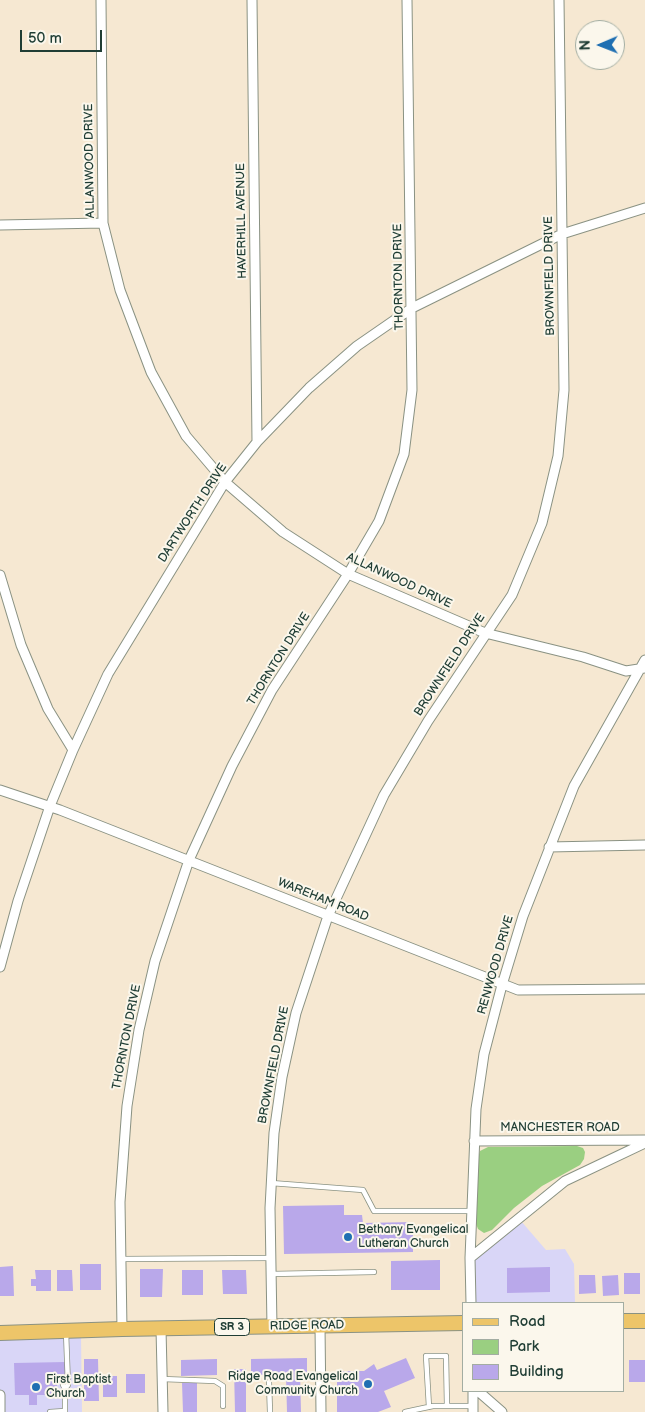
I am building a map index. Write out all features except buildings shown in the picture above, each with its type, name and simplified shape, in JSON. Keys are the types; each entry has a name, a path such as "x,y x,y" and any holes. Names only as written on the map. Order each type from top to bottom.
{"main road":[{"path":"625,1321 645,1321"},
{"name":"RIDGE ROAD","path":"0,1334 122,1329 462,1323"}],"street":[{"name":"ALLANWOOD DRIVE","path":"101,0 104,223 120,290 151,372 186,436 225,482 283,532 348,574 485,633 583,657 626,672 644,666"},
{"name":"HAVERHILL AVENUE","path":"252,0 257,442"},
{"name":"THORNTON DRIVE","path":"122,1329 120,1202 127,1106 139,1030 155,960 189,860 232,766 272,690 348,574 379,521 404,454 412,390 407,0"},
{"name":"BROWNFIELD DRIVE","path":"272,1327 270,1208 274,1133 282,1076 296,1012 328,916 384,795 428,721 512,595 542,523 558,456 564,390 559,0"},
{"name":"DARTWORTH DRIVE","path":"0,967 18,901 50,806 108,674 225,482 257,442 309,388 356,346 412,308 562,234 645,208"},
{"path":"0,225 104,223"},
{"path":"0,575 21,645 48,709 73,750"},
{"name":"RENWOOD DRIVE","path":"471,1302 470,1258 476,1109 484,1054 502,985 523,916 574,786 644,666"},
{"name":"WAREHAM ROAD","path":"0,790 50,806 518,990 645,989"},
{"path":"549,846 645,845"},
{"name":"MANCHESTER ROAD","path":"474,1141 645,1141"},
{"name":"MANCHESTER ROAD","path":"470,1258 565,1181 645,1141"},
{"path":"320,1326 321,1412"},
{"path":"161,1329 163,1412"},
{"path":"473,1392 473,1409"},
{"path":"479,1392 502,1412"},
{"path":"0,1394 0,1412"}],"lane":[{"path":"272,1184 363,1190 374,1211 472,1211"},
{"path":"121,1259 270,1258"},
{"path":"271,1274 374,1272"},
{"path":"65,1389 68,1385 66,1331"},
{"path":"429,1407 426,1356 446,1356 447,1406"},
{"path":"62,1362 67,1358"},
{"path":"50,1412 65,1412 63,1379"},
{"path":"162,1379 215,1381 223,1386 223,1406"},
{"path":"269,1382 270,1412"},
{"path":"405,1412 429,1407 447,1406 473,1409"}],"shaded area":[{"path":"521,1221 546,1250 565,1249 574,1264 575,1302 475,1302 475,1260"},
{"path":"81,1336 82,1412 0,1412 0,1337"}],"green space":[{"path":"577,1146 583,1148 585,1152 584,1159 580,1165 542,1186 514,1208 492,1230 484,1233 478,1229 475,1221 476,1165 480,1151 488,1147"}],"place":[{"name":"Bethany Evangelical Lutheran Church","path":"348,1237"},
{"name":"Ridge Road Evangelical Community Church","path":"368,1384"},
{"name":"First Baptist Church","path":"36,1387"}]}
